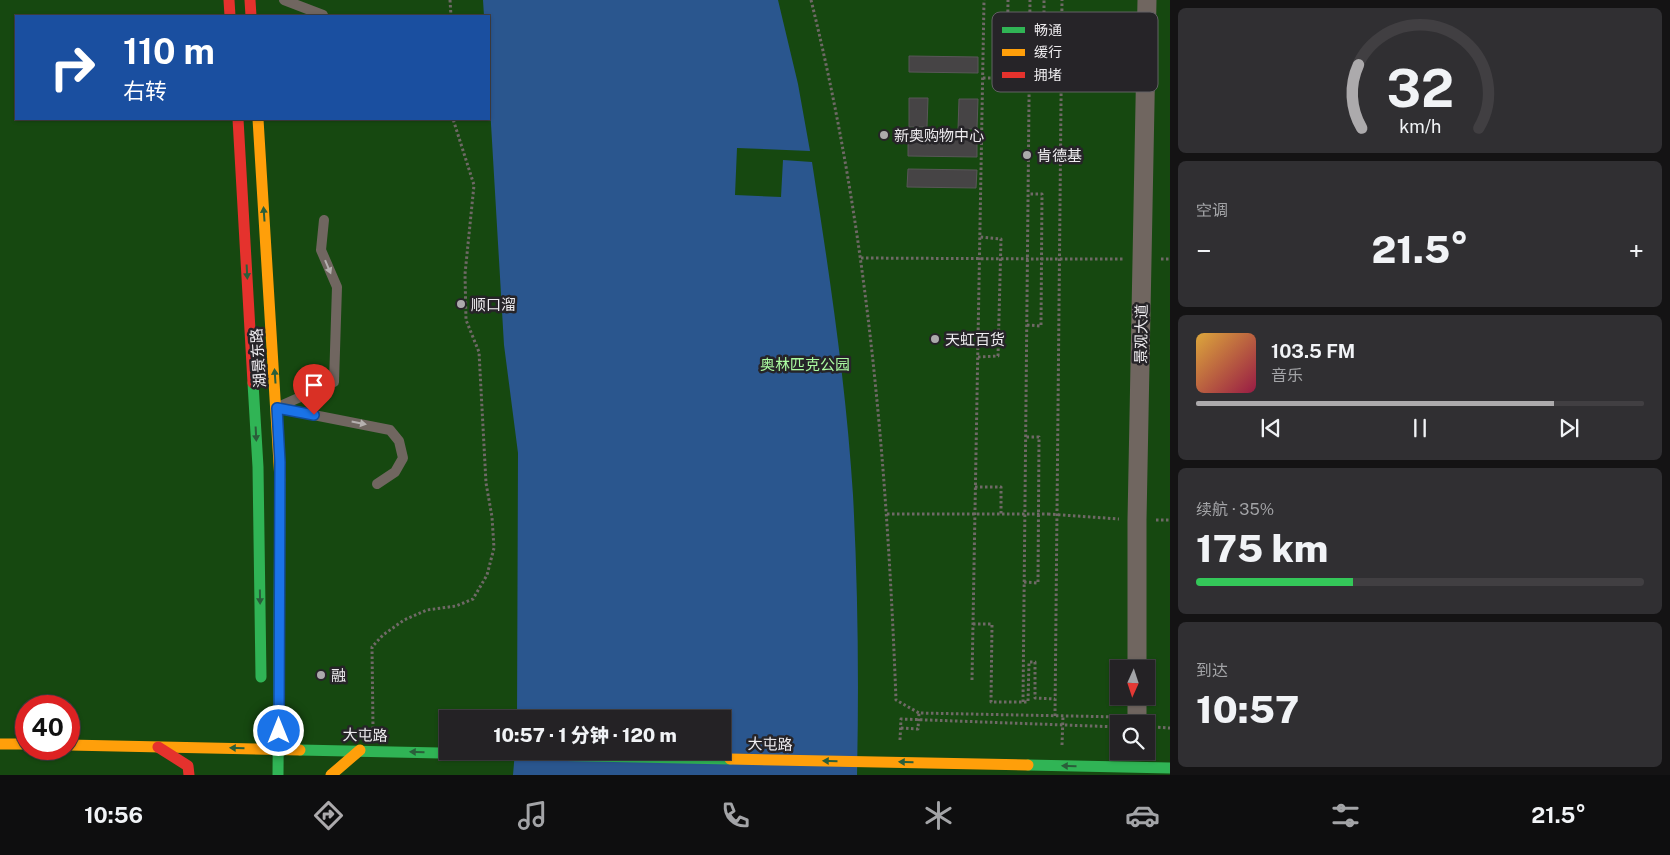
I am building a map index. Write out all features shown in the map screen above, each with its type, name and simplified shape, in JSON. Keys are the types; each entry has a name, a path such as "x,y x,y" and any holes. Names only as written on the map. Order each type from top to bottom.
{"street":[{"path":"229,0 230,15"},
{"path":"250,0 251,15"},
{"name":"景观大道","path":"1137,660 1137,520 1145,92"},
{"name":"湖景东路","path":"238,120 258,467 261,687"},
{"name":"湖景东路","path":"258,120 280,462 278,775"},
{"path":"0,744 15,744"},
{"name":"大屯路","path":"80,745 879,762 1137,764 1170,768"},
{"path":"158,747 188,766 189,775"},
{"path":"331,775 360,750"}],"lane":[{"path":"284,0 323,15"},
{"path":"277,408 334,382 337,287 321,250 324,220"},
{"path":"277,408 390,430 400,441 403,458 395,472 377,484"}],"path":[{"path":"450,0 451,15"},
{"path":"811,0 828,67 861,258 887,514 896,700 919,713 1063,716 1110,720"},
{"path":"972,680 984,0"},
{"path":"983,78 992,78"},
{"path":"1023,702 1029,92"},
{"path":"1055,716 1061,92"},
{"path":"373,732 372,647 383,635 404,620 427,610 456,606 473,599 487,575 494,548 492,517 486,483 479,352 466,320 465,274 474,185 453,120"},
{"path":"1027,325 1041,326 1042,194 1028,194"},
{"path":"978,357 998,356 1002,238 980,237"},
{"path":"861,258 1142,259"},
{"path":"1024,582 1038,583 1039,514 1039,438 1026,437"},
{"path":"975,487 1001,487 1001,514"},
{"path":"887,514 1048,514 1137,520"},
{"path":"973,624 992,624 991,702 1028,702 1029,662 1035,662 1035,698 1055,699"},
{"path":"901,728 918,729 919,713"},
{"path":"1062,752 1063,716"},
{"path":"893,740 900,740 901,719 1110,727"},
{"path":"1155,726 1170,728"}],"green space":[{"name":"奥林匹克公园","path":"0,0 1170,0 1170,775 0,775"}],"water":[{"path":"483,0 778,0 798,84 810,151 737,148 735,195 781,197 783,160 812,162 836,328 850,453 857,600 857,775 513,775 514,760 731,760 731,710 517,710 518,453 504,345 490,107 490,15 484,15"}],"building":[{"path":"909,56 978,57 978,73 909,72"},
{"path":"909,98 928,98 927,127 909,127"},
{"path":"959,99 978,99 977,129 958,129"},
{"path":"926,131 959,132 959,139 977,140 977,157 908,156 908,139 926,139"},
{"path":"908,169 977,170 976,188 907,187"}],"traffic: fast":[{"path":"253,383 258,467 261,677"},
{"path":"278,775 280,480"},
{"path":"300,750 439,753"},
{"path":"1028,765 1170,768"}],"traffic: slow":[{"path":"258,120 280,480"},
{"path":"0,744 15,744"},
{"path":"80,745 300,750"},
{"path":"331,775 360,750"},
{"path":"731,759 1028,765"}],"traffic: jam":[{"path":"229,0 230,15"},
{"path":"250,0 251,15"},
{"path":"238,120 253,383"},
{"path":"158,747 188,766 189,775"}],"place":[{"name":"新奥购物中心","path":"884,135"},
{"name":"肯德基","path":"1027,155"},
{"name":"顺口溜","path":"461,304"},
{"name":"天虹百货","path":"935,339"},
{"name":"融","path":"321,675"}],"route":[{"path":"279,731 280,462 277,408 314,415"}]}
